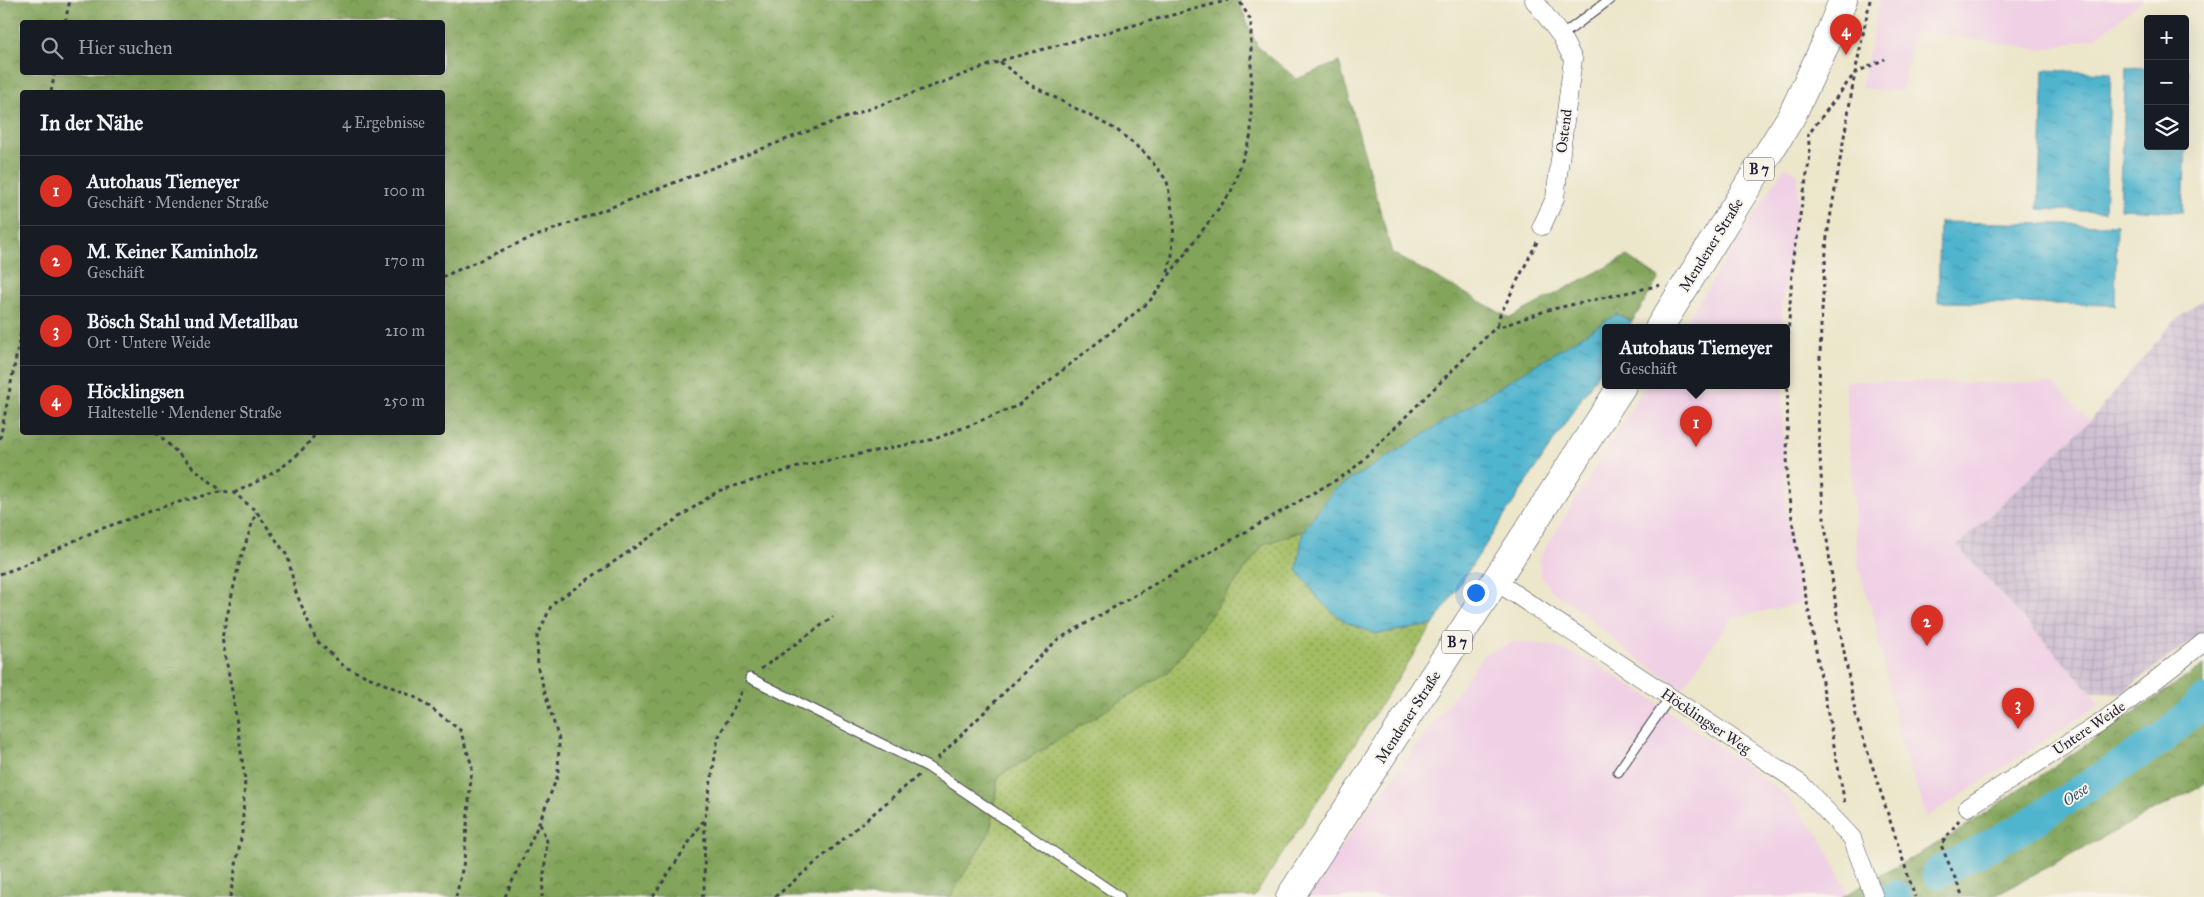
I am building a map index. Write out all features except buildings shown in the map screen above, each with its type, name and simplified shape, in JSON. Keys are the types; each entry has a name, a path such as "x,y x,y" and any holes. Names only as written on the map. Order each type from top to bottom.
{"main road":[{"name":"Mendener Straße","path":"1661,324 1691,278 1800,125 1826,42 1843,0"},
{"name":"Mendener Straße","path":"1290,897 1620,389"}],"street":[{"name":"Ostend","path":"1534,0 1561,36 1573,58 1555,198 1542,226"},
{"name":"Höcklingser Weg","path":"1496,582 1801,784 1852,838 1871,890"},
{"name":"Untere Weide","path":"1968,807 2102,722 2204,642"}],"lane":[{"path":"1561,36 1609,0"},
{"path":"750,678 928,767 1120,897"},
{"path":"1618,772 1670,697"}],"path":[{"path":"65,20 70,0"},
{"path":"445,276 521,242 795,136 999,62 1229,0"},
{"path":"505,897 539,823 558,775 559,740 538,669 537,637 552,604 718,491 805,465 935,439 1017,406 1149,302 1231,192 1251,135 1250,21 1239,0"},
{"path":"1870,0 1855,73 1827,236 1821,326 1818,419 1824,510 1837,614 1856,716 1915,897"},
{"path":"1789,324 1793,257 1810,156 1800,125 1855,73 1885,59"},
{"path":"999,62 1029,84 1117,130 1146,154 1167,181 1174,221 1172,255 1167,278"},
{"path":"51,90 54,75"},
{"path":"774,897 928,767 1057,640 1350,472 1498,325 1498,319 1538,242 1542,226"},
{"path":"1498,325 1503,326 1548,310 1691,278"},
{"path":"0,439 20,337"},
{"path":"1788,389 1787,484 1795,539 1846,810 1840,824"},
{"path":"159,435 191,466 223,491"},
{"path":"234,493 279,471 307,445 315,435"},
{"path":"0,574 17,568 95,531 171,504 223,491 234,493 256,511 288,557 295,590 316,640 345,667 419,700 460,730 472,766 464,861 456,897"},
{"path":"230,897 242,833 245,780 233,696 222,638 239,564 256,511"},
{"path":"702,897 704,891 705,818 718,738 750,678 833,617"},
{"path":"1963,897 1954,880 1941,845 1968,807"},
{"path":"653,897 705,818"},
{"path":"539,823 548,841 542,897"}],"shaded area":[{"path":"1880,0 2143,0 2097,37 2042,50 1915,30 1902,92 1861,88"},
{"path":"1785,167 1798,174 1798,200 1782,305 1782,324 1685,324"},
{"path":"2204,299 2204,631 2120,694 2091,692 1957,546 2090,421 2173,322"},
{"path":"1845,381 2053,384 2090,421 1957,546 2100,704 1927,817 1900,742 1875,622 1858,565"},
{"path":"1643,389 1782,389 1785,504 1801,603 1732,618 1682,688 1626,651 1585,614 1552,591 1540,574 1539,559"},
{"path":"1514,642 1550,645 1595,663 1649,697 1782,792 1820,836 1848,893 1842,897 1307,897 1335,855 1485,654"}],"green space":[{"path":"0,0 1238,0 1257,46 1297,79 1339,62 1392,253 1510,318 1627,256 1659,278 1632,322 1617,315 1602,324 1335,490 1303,531 1264,544 1169,671 998,777 990,831 950,897 0,897"},
{"path":"1303,531 1297,570 1376,634 1433,625 1254,897 950,897 990,831 998,777 1169,671 1264,544"},
{"path":"2204,665 2204,784 1991,897 1842,897 1954,834"}],"water":[{"path":"2126,67 2144,68 2144,150 2186,150 2183,212 2120,209"},
{"path":"2044,70 2111,73 2105,212 2038,209"},
{"path":"1940,222 2117,225 2115,305 1938,302"},
{"path":"1617,314 1632,322 1630,324 1602,324 1602,367 1433,625 1376,634 1345,622 1321,602 1297,570 1303,531 1334,490"}],"waterway":[{"name":"Oese","path":"1937,873 2022,828 2163,738 2204,700"}],"place":[{"name":"Höcklingsen","path":"1846,55"},
{"name":"Autohaus Tiemeyer","path":"1696,447"},
{"name":"M. Keiner Kaminholz","path":"1927,646"},
{"name":"Bösch Stahl und Metallbau","path":"2018,729"}]}
